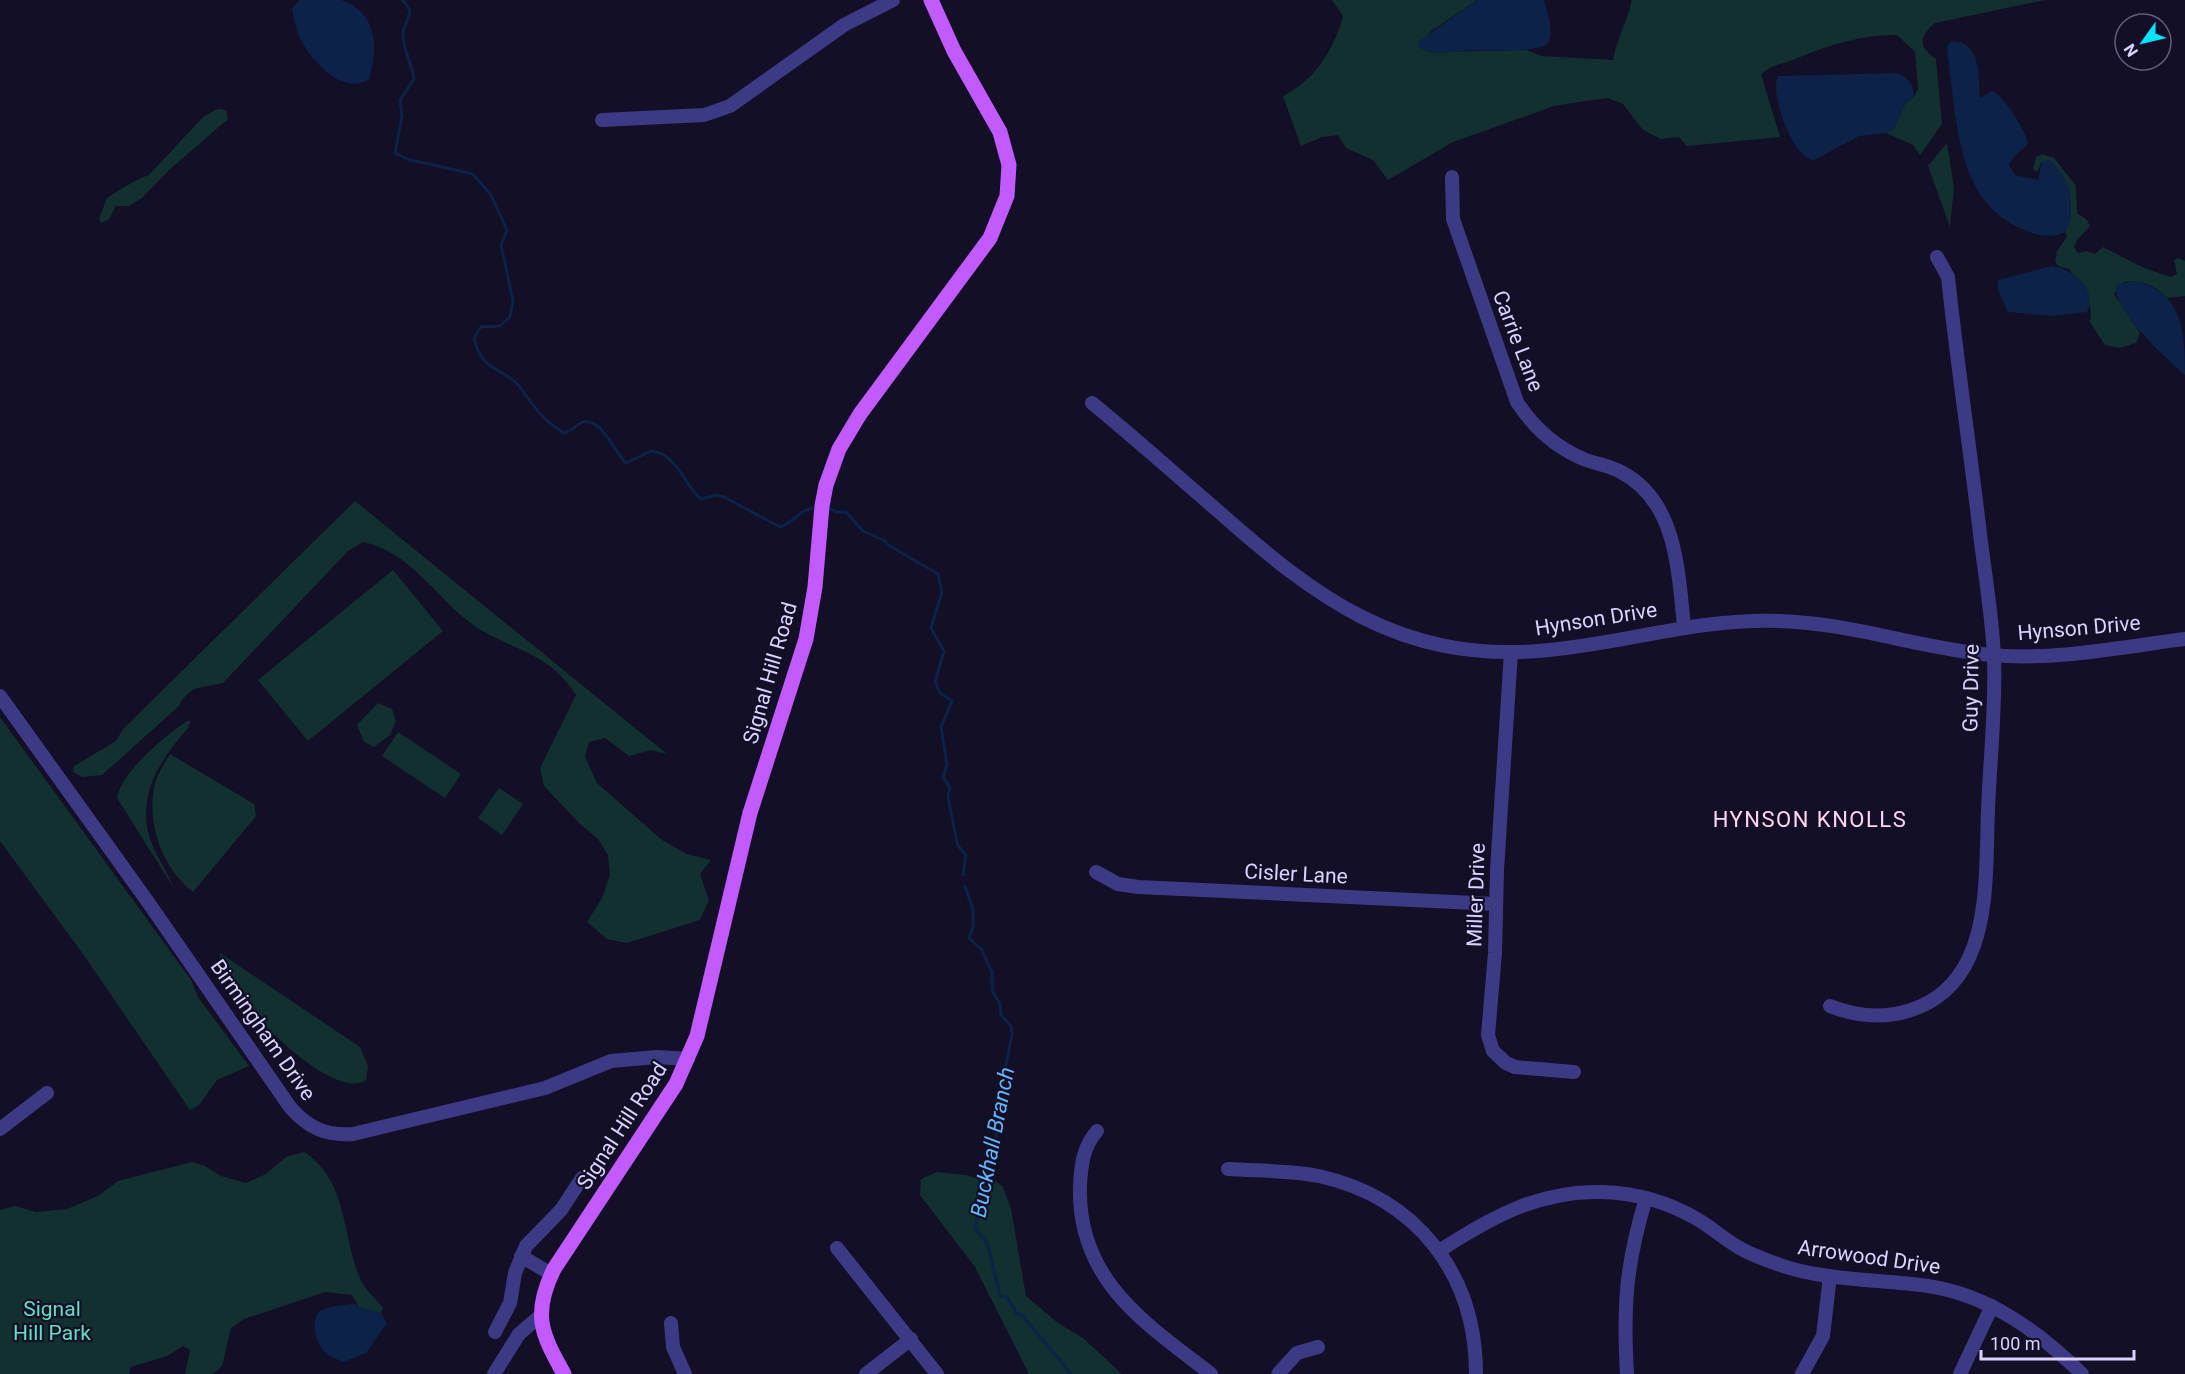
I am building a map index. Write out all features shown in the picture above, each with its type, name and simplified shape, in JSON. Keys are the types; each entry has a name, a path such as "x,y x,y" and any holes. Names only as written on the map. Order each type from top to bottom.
{"main road":[{"name":"Signal Hill Road","path":"564,1374 545,1339 540,1303 551,1274 676,1083 688,1059 703,1015 750,813 806,639 815,587 822,506 831,467 854,422 990,238 1007,196 1009,165 1000,132 954,51 931,0"}],"street":[{"path":"602,120 704,115 730,106 836,31 893,0"},
{"name":"Carrie Lane","path":"1452,177 1453,219 1517,402 1526,416 1551,441 1579,457 1620,471 1640,486 1651,498 1666,523 1674,547 1684,626"},
{"name":"Guy Drive","path":"1830,1006 1844,1011 1885,1017 1915,1010 1937,998 1950,987 1968,959 1978,927 1984,881 1994,655 1948,277 1937,257"},
{"name":"Hynson Drive","path":"1092,403 1275,561 1342,608 1382,627 1432,644 1511,652 1563,648 1684,626 1742,620 1819,624 1945,649 1994,655 2072,654 2185,639"},
{"name":"Miller Drive","path":"1511,652 1488,1035 1490,1044 1500,1058 1515,1067 1574,1072"},
{"name":"Birmingham Drive","path":"0,696 148,902 290,1107 304,1121 320,1131 353,1134 545,1088 611,1061 630,1058 688,1059"},
{"name":"Cisler Lane","path":"1096,872 1118,884 1138,887 1496,904"},
{"path":"0,1129 46,1093"},
{"path":"1097,1131 1084,1150 1080,1180 1081,1216 1092,1255 1114,1292 1128,1308 1211,1374"},
{"path":"1228,1169 1299,1173 1356,1187 1407,1216 1439,1251 1454,1274 1470,1315 1476,1374"},
{"path":"495,1332 510,1303 521,1256 530,1241 561,1210 582,1178"},
{"name":"Arrowood Drive","path":"1439,1251 1503,1212 1544,1198 1602,1192 1647,1198 1698,1219 1738,1247 1790,1268 1830,1276 1929,1286 1955,1292 1992,1306 2038,1334 2082,1374"},
{"path":"1627,1374 1624,1314 1626,1287 1634,1244 1647,1198"},
{"path":"837,1248 912,1339 937,1374"},
{"path":"521,1256 551,1274"},
{"path":"1802,1374 1823,1336 1830,1276"},
{"path":"1960,1374 1992,1306"},
{"path":"494,1374 519,1334 540,1316"},
{"path":"671,1323 673,1347 685,1374"},
{"path":"866,1374 912,1339"},
{"path":"1278,1374 1297,1353 1318,1347"}],"green space":[{"path":"1332,0 1477,0 1430,32 1419,47 1432,52 1527,50 1542,56 1613,60 1632,0 2045,0 1935,23 1926,33 1924,46 1936,59 1942,124 1920,155 1913,145 1886,133 1894,129 1905,104 1914,97 1918,89 1915,52 1897,35 1884,35 1836,44 1775,66 1761,74 1780,137 1687,146 1679,137 1660,139 1642,129 1623,104 1608,98 1554,106 1453,142 1388,180 1373,160 1346,148 1338,135 1322,137 1301,146 1283,96 1305,82 1314,73 1334,41 1343,16"},
{"path":"218,109 226,110 228,119 169,170 142,198 129,206 116,206 109,219 101,223 99,219 107,198 149,175 204,116"},
{"path":"1947,143 1954,188 1950,227 1928,166"},
{"path":"2042,154 2054,158 2076,186 2077,213 2087,220 2090,226 2077,240 2074,247 2078,253 2087,251 2095,254 2103,247 2144,268 2171,277 2177,274 2174,260 2178,258 2185,261 2185,296 2167,298 2153,287 2130,282 2124,282 2114,294 2140,333 2136,343 2119,348 2105,345 2090,322 2090,307 2082,287 2069,269 2060,267 2055,262 2057,251 2067,237 2065,232 2071,218 2070,191 2042,161 2037,172 2033,169 2036,157"},
{"path":"355,501 667,754 651,750 629,756 605,738 589,742 585,757 597,783 662,840 687,854 711,860 700,874 709,900 700,920 627,943 607,939 587,922 602,898 610,875 608,855 598,839 580,824 544,786 540,768 576,695 565,680 541,660 472,624 409,565 380,547 363,542 348,551 223,683 202,687 187,694 178,707 102,775 82,777 73,772 74,766 116,741 123,729"},
{"path":"393,570 443,631 308,741 258,680"},
{"path":"378,703 392,709 396,721 390,735 374,747 364,742 357,725"},
{"path":"0,717 191,980 198,997 249,1066 217,1080 199,1105 190,1110 83,954 0,841"},
{"path":"187,721 191,721 188,728 158,769 147,799 148,832 175,890 117,798 127,777 145,755"},
{"path":"398,732 461,774 445,798 382,756"},
{"path":"170,754 254,804 256,816 193,892 173,871 155,831 152,802 155,784"},
{"path":"499,788 523,804 502,835 478,818"},
{"path":"220,953 360,1047 368,1066 366,1080 352,1083 335,1079 316,1069 277,1038 238,994 226,964 221,963"},
{"name":"Signal Hill Park","path":"304,1152 318,1164 336,1192 359,1276 366,1289 383,1308 381,1313 359,1307 352,1295 325,1292 244,1319 231,1328 222,1366 213,1374 185,1374 190,1350 183,1346 167,1356 131,1367 129,1374 0,1374 0,1210 15,1206 36,1212 67,1209 98,1196 118,1181 192,1162 205,1166 221,1176 246,1183 266,1174 286,1157"},
{"path":"937,1172 966,1175 984,1181 997,1182 1003,1187 1011,1209 1026,1296 1058,1323 1083,1338 1122,1374 1029,1374 975,1267 920,1195 921,1179"}],"water":[{"path":"299,0 341,0 362,13 368,22 374,44 369,79 360,83 340,80 312,57 301,40 294,20 292,8"},
{"path":"1477,0 1544,0 1550,26 1549,41 1535,48 1510,51 1437,53 1420,47 1418,42"},
{"path":"1951,41 1961,43 1973,53 1978,71 1980,98 1992,91 1997,94 2008,106 2023,130 2028,143 2014,157 2009,166 2015,175 2038,180 2042,161 2050,160 2062,174 2070,191 2071,218 2065,232 2048,236 2020,228 1999,215 1983,198 1971,178 1963,155 1954,106 1947,47"},
{"path":"1897,73 1910,82 1914,97 1905,104 1894,129 1886,133 1859,136 1814,160 1806,157 1798,149 1780,110 1776,84 1778,76"},
{"path":"2052,266 2067,271 2081,281 2089,295 2087,312 2052,316 2008,312 1998,290 1998,280"},
{"path":"2133,281 2150,286 2162,293 2171,303 2182,329 2185,375 2142,333 2122,307 2116,285"},
{"path":"356,1304 359,1307 381,1313 387,1323 366,1353 343,1362 328,1354 320,1345 315,1328 316,1317 326,1308"}],"waterway":[{"name":"Buckhall Branch","path":"402,0 407,5 410,14 403,35 414,79 400,100 402,116 395,153 407,159 473,174 491,195 507,230 501,245 513,301 510,317 500,326 481,327 474,338 482,358 513,380 534,407 556,428 564,433 581,423 594,424 601,429 626,463 651,451 660,453 674,463 701,499 716,495 724,497 780,527 805,511 815,508"},
{"name":"Buckhall Branch","path":"829,508 836,512 846,512 863,531 885,541 888,545 938,574 942,592 931,628 944,651 935,682 940,693 952,701 941,727 947,764 943,778 950,787 948,797 958,846 966,855 963,875"},
{"name":"Buckhall Branch","path":"965,886 973,909 973,927 969,938 981,949 992,972 992,990 1000,1004 1001,1015 1011,1026 1012,1034 997,1111 996,1137 975,1228 988,1245 1000,1296 1007,1297 1017,1314 1023,1316 1071,1374"}],"district":[{"name":"HYNSON KNOLLS","path":"1810,819"}]}
